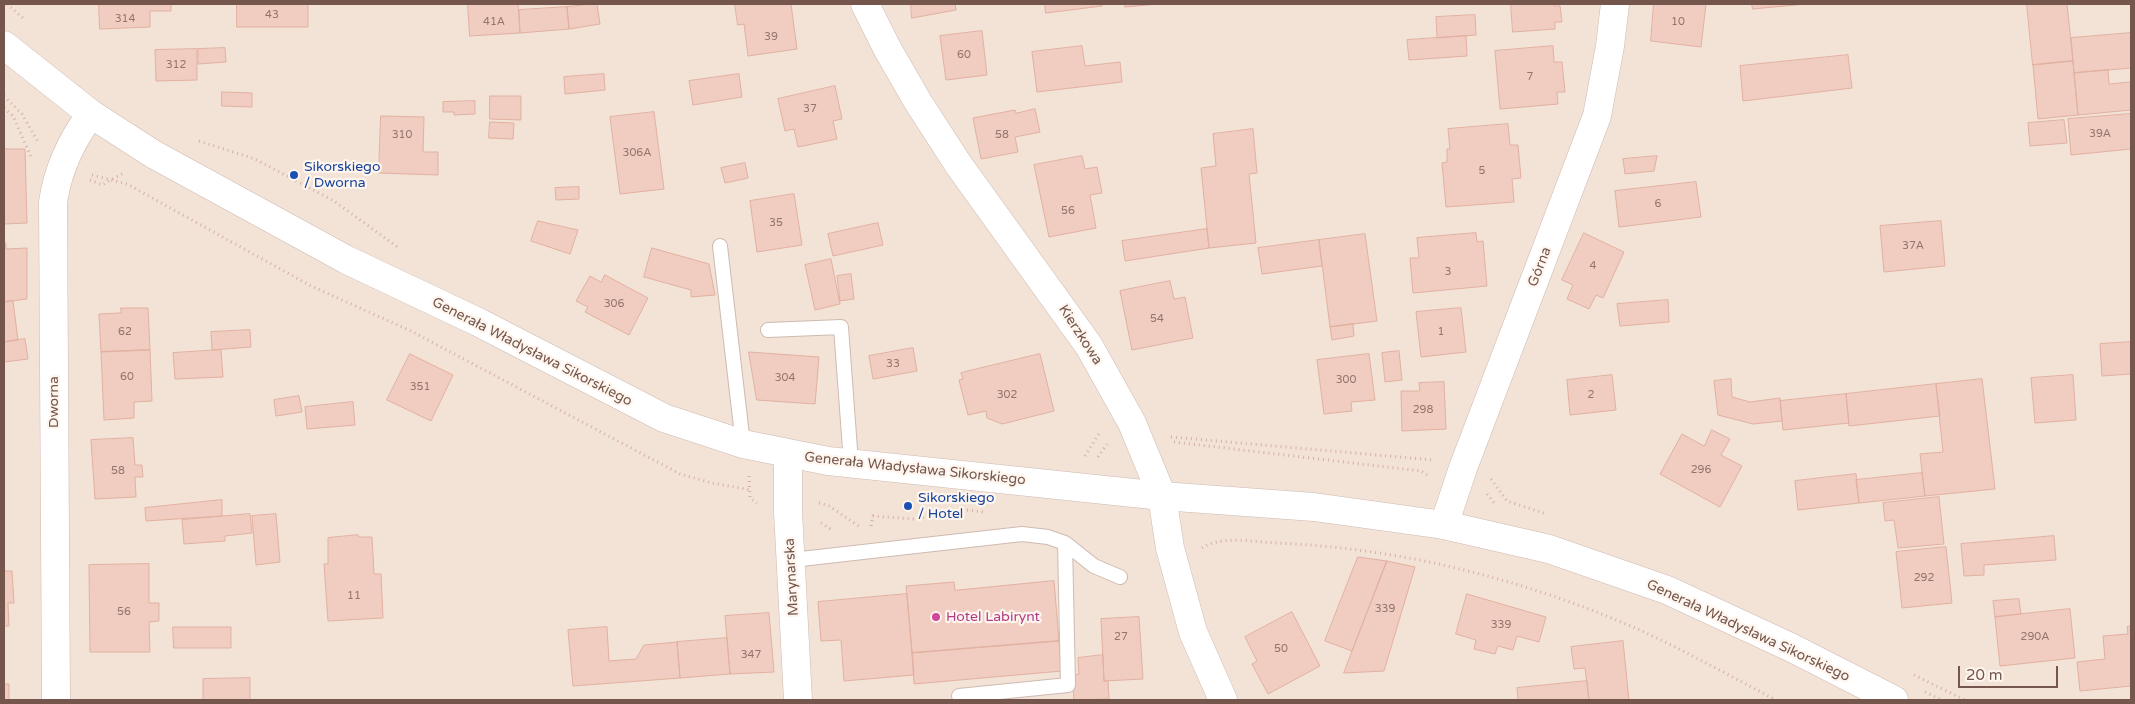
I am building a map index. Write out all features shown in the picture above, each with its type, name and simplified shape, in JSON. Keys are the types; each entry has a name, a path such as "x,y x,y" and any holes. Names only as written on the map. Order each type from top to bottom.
{"street":[{"name":"Kierzkowa","path":"865,4 905,80 958,164 1089,346 1132,423 1162,496 1170,548 1193,632 1223,700"},
{"name":"Górna","path":"1444,525 1462,468 1597,116 1610,46 1615,4"},
{"name":"Generała Władysława Sikorskiego","path":"4,45 91,114 153,154 347,260 478,322 664,418 743,444 788,454 851,464 1162,496 1314,507 1444,525 1549,549 1667,590 1790,647 1894,700"},
{"name":"Dworna","path":"56,700 53,202 57,175 64,158 76,135 91,114"},
{"name":"Marynarska","path":"788,454 788,512 798,700"}],"lane":[{"path":"720,246 743,444"},
{"path":"768,330 841,327 851,464"},
{"path":"792,560 1022,534 1048,537 1065,543 1094,566 1120,577"},
{"path":"959,696 1068,685 1065,543"}],"path":[{"path":"191,138 255,159 334,201 406,253"},
{"path":"1169,436 1438,460"},
{"path":"1224,542 1294,544 1364,551 1468,571 1533,589 1641,631 1776,700"}],"shaded area":[{"path":"4,4 2131,4 2131,700 4,700"}],"building":[{"path":"99,4 171,4 171,11 150,11 150,27 100,29"},
{"path":"237,4 308,4 308,27 237,27"},
{"path":"468,4 518,4 520,33 470,36"},
{"path":"597,4 600,24 569,29 567,7"},
{"path":"735,4 791,4 797,49 748,56 744,24 738,25"},
{"path":"911,4 955,4 956,10 912,18"},
{"path":"1045,4 1102,4 1102,6 1046,13"},
{"path":"1125,4 1158,4 1125,7"},
{"path":"1511,4 1554,4 1554,6 1560,6 1562,22 1555,22 1555,29 1513,32"},
{"path":"1654,4 1706,4 1701,47 1651,41"},
{"path":"1752,4 1805,4 1753,9"},
{"path":"2027,4 2067,4 2073,61 2033,65"},
{"path":"567,7 569,29 520,33 519,10"},
{"path":"1475,15 1476,35 1437,38 1436,17"},
{"path":"982,31 987,75 946,80 940,36"},
{"path":"2131,33 2131,68 2074,73 2071,38"},
{"path":"1466,36 1467,56 1409,60 1407,40"},
{"path":"1082,46 1085,66 1120,62 1122,82 1037,92 1032,52"},
{"path":"1553,46 1554,62 1562,62 1565,92 1557,92 1558,104 1500,109 1495,51"},
{"path":"225,48 226,62 198,64 198,49"},
{"path":"197,49 197,80 156,81 155,50"},
{"path":"1848,55 1852,88 1743,101 1740,66"},
{"path":"2073,61 2078,115 2038,119 2033,65"},
{"path":"2108,70 2109,84 2131,82 2131,110 2078,115 2074,73"},
{"path":"604,74 605,90 565,94 564,77"},
{"path":"739,74 742,97 693,105 689,81"},
{"path":"835,86 842,119 833,121 837,139 798,147 794,129 785,131 778,99"},
{"path":"222,92 252,93 252,107 222,106"},
{"path":"490,96 521,96 521,120 490,119"},
{"path":"475,101 475,114 454,115 454,112 443,112 443,102"},
{"path":"1035,109 1040,132 1015,137 1018,152 981,159 973,118 1015,110 1016,113"},
{"path":"654,112 664,189 620,194 610,117"},
{"path":"2131,114 2131,149 2071,155 2068,119"},
{"path":"381,116 424,117 423,152 438,152 438,175 379,173"},
{"path":"2064,120 2067,143 2030,146 2028,123"},
{"path":"490,122 514,123 513,139 489,138"},
{"path":"1508,124 1510,145 1518,145 1521,178 1512,179 1514,202 1446,207 1442,163 1447,162 1447,149 1450,149 1448,129"},
{"path":"1253,129 1257,173 1249,174 1256,243 1209,248 1201,168 1216,166 1213,134"},
{"path":"4,149 25,149 27,223 4,224"},
{"path":"1082,156 1085,169 1097,167 1102,193 1090,195 1096,228 1049,237 1034,165"},
{"path":"1657,156 1654,171 1625,174 1623,159"},
{"path":"745,163 748,178 725,183 721,168"},
{"path":"1696,182 1701,217 1619,227 1615,191"},
{"path":"579,187 579,199 556,200 555,188"},
{"path":"794,194 802,245 757,252 750,201"},
{"path":"538,221 578,230 570,254 531,241"},
{"path":"1941,221 1945,266 1884,272 1880,226"},
{"path":"878,223 883,245 833,256 828,234"},
{"path":"1207,229 1209,248 1125,261 1122,241"},
{"path":"1476,233 1477,242 1483,241 1487,286 1413,293 1410,258 1419,258 1417,238"},
{"path":"1584,233 1624,252 1603,298 1596,295 1589,309 1567,299 1573,285 1562,280"},
{"path":"1365,234 1377,321 1330,327 1319,240"},
{"path":"1319,240 1322,266 1262,274 1258,248"},
{"path":"4,243 6,243 6,249 27,248 27,299 4,302"},
{"path":"652,248 709,264 715,295 691,297 691,290 644,277"},
{"path":"831,259 840,304 815,310 805,265"},
{"path":"851,274 854,299 840,301 837,276"},
{"path":"605,275 648,298 629,335 585,312 588,307 576,301 590,276 601,282"},
{"path":"1170,281 1174,299 1185,297 1193,338 1132,350 1120,291"},
{"path":"1668,300 1669,322 1620,326 1617,304"},
{"path":"13,301 18,340 4,342 4,302"},
{"path":"121,308 148,308 150,350 101,352 99,314 121,313"},
{"path":"1461,308 1466,352 1421,357 1416,312"},
{"path":"1353,324 1354,336 1332,340 1330,327"},
{"path":"250,330 251,347 212,350 211,332"},
{"path":"25,339 28,359 4,362 4,342"},
{"path":"2131,342 2131,374 2102,376 2100,344"},
{"path":"913,348 917,371 873,379 869,356"},
{"path":"150,350 152,401 134,402 134,418 104,420 101,352"},
{"path":"221,350 223,377 175,379 173,353"},
{"path":"1399,351 1402,380 1385,382 1382,353"},
{"path":"749,352 819,357 815,404 757,400"},
{"path":"410,354 453,375 431,421 387,400"},
{"path":"1040,354 1054,411 1002,424 987,418 986,411 968,415 959,380 963,379 961,373"},
{"path":"1369,354 1375,400 1351,402 1352,411 1324,414 1317,360"},
{"path":"1612,375 1616,410 1570,415 1567,380"},
{"path":"2073,375 2076,420 2035,423 2031,378"},
{"path":"1731,379 1732,397 1750,402 1780,398 1782,421 1753,424 1718,415 1714,381"},
{"path":"1982,379 1995,489 1925,496 1920,454 1943,452 1936,384"},
{"path":"1444,382 1446,429 1402,431 1401,391 1420,391 1419,383"},
{"path":"1936,384 1940,416 1849,426 1846,394"},
{"path":"1846,394 1849,423 1783,430 1780,401"},
{"path":"299,396 302,412 276,416 274,400"},
{"path":"353,402 355,425 307,429 305,407"},
{"path":"1712,430 1730,439 1721,455 1742,466 1720,507 1660,474 1682,434 1704,446"},
{"path":"133,438 135,465 142,465 143,477 135,477 136,497 95,499 91,440"},
{"path":"1922,473 1925,496 1859,503 1856,480"},
{"path":"1856,474 1859,503 1798,510 1795,481"},
{"path":"1939,497 1944,544 1898,548 1894,520 1885,521 1883,503"},
{"path":"222,500 222,516 146,521 145,508"},
{"path":"250,514 252,533 225,536 225,541 184,544 182,520"},
{"path":"276,514 280,562 256,565 252,516"},
{"path":"358,535 359,537 372,537 374,574 381,574 383,618 328,621 324,564 328,564 328,538"},
{"path":"2054,536 2056,560 1984,565 1984,575 1964,576 1961,544"},
{"path":"1946,547 1952,603 1902,608 1896,552"},
{"path":"1358,557 1387,561 1352,651 1325,641"},
{"path":"1387,561 1415,567 1384,671 1344,673"},
{"path":"149,564 149,603 159,603 159,621 149,622 150,652 90,652 89,565"},
{"path":"4,571 12,571 14,603 8,603 9,626 4,626"},
{"path":"1054,581 1059,641 912,653 906,586 954,582 955,590"},
{"path":"907,594 914,675 844,681 841,640 821,641 818,602"},
{"path":"1467,594 1546,617 1539,642 1517,636 1513,650 1498,646 1495,654 1474,649 1476,640 1456,634"},
{"path":"2019,599 2021,614 1995,617 1993,601"},
{"path":"2070,609 2075,658 2000,666 1995,617"},
{"path":"1292,612 1320,666 1268,694 1252,664 1257,661 1245,637"},
{"path":"769,613 774,672 730,674 725,616"},
{"path":"1139,617 1143,679 1104,681 1101,619"},
{"path":"2131,626 2131,686 2080,691 2077,662 2105,659 2103,636 2128,634 2127,627"},
{"path":"173,627 231,627 231,648 174,648"},
{"path":"607,627 609,661 636,659 644,645 677,642 680,678 573,686 568,630"},
{"path":"727,638 730,674 680,678 677,642"},
{"path":"1059,641 1062,671 914,684 912,653"},
{"path":"1623,641 1629,700 1589,700 1585,668 1574,669 1571,647"},
{"path":"1103,655 1104,681 1108,681 1109,699 1074,700 1072,675 1079,674 1078,658"},
{"path":"250,678 250,700 203,700 203,679"},
{"path":"1587,681 1589,700 1518,700 1517,688"},
{"path":"4,684 9,684 9,700 4,700"}],"place":[{"name":"Sikorskiego / Dworna","path":"294,175"},
{"name":"Sikorskiego / Hotel","path":"908,506"},
{"name":"Hotel Labirynt","path":"936,617"}]}
